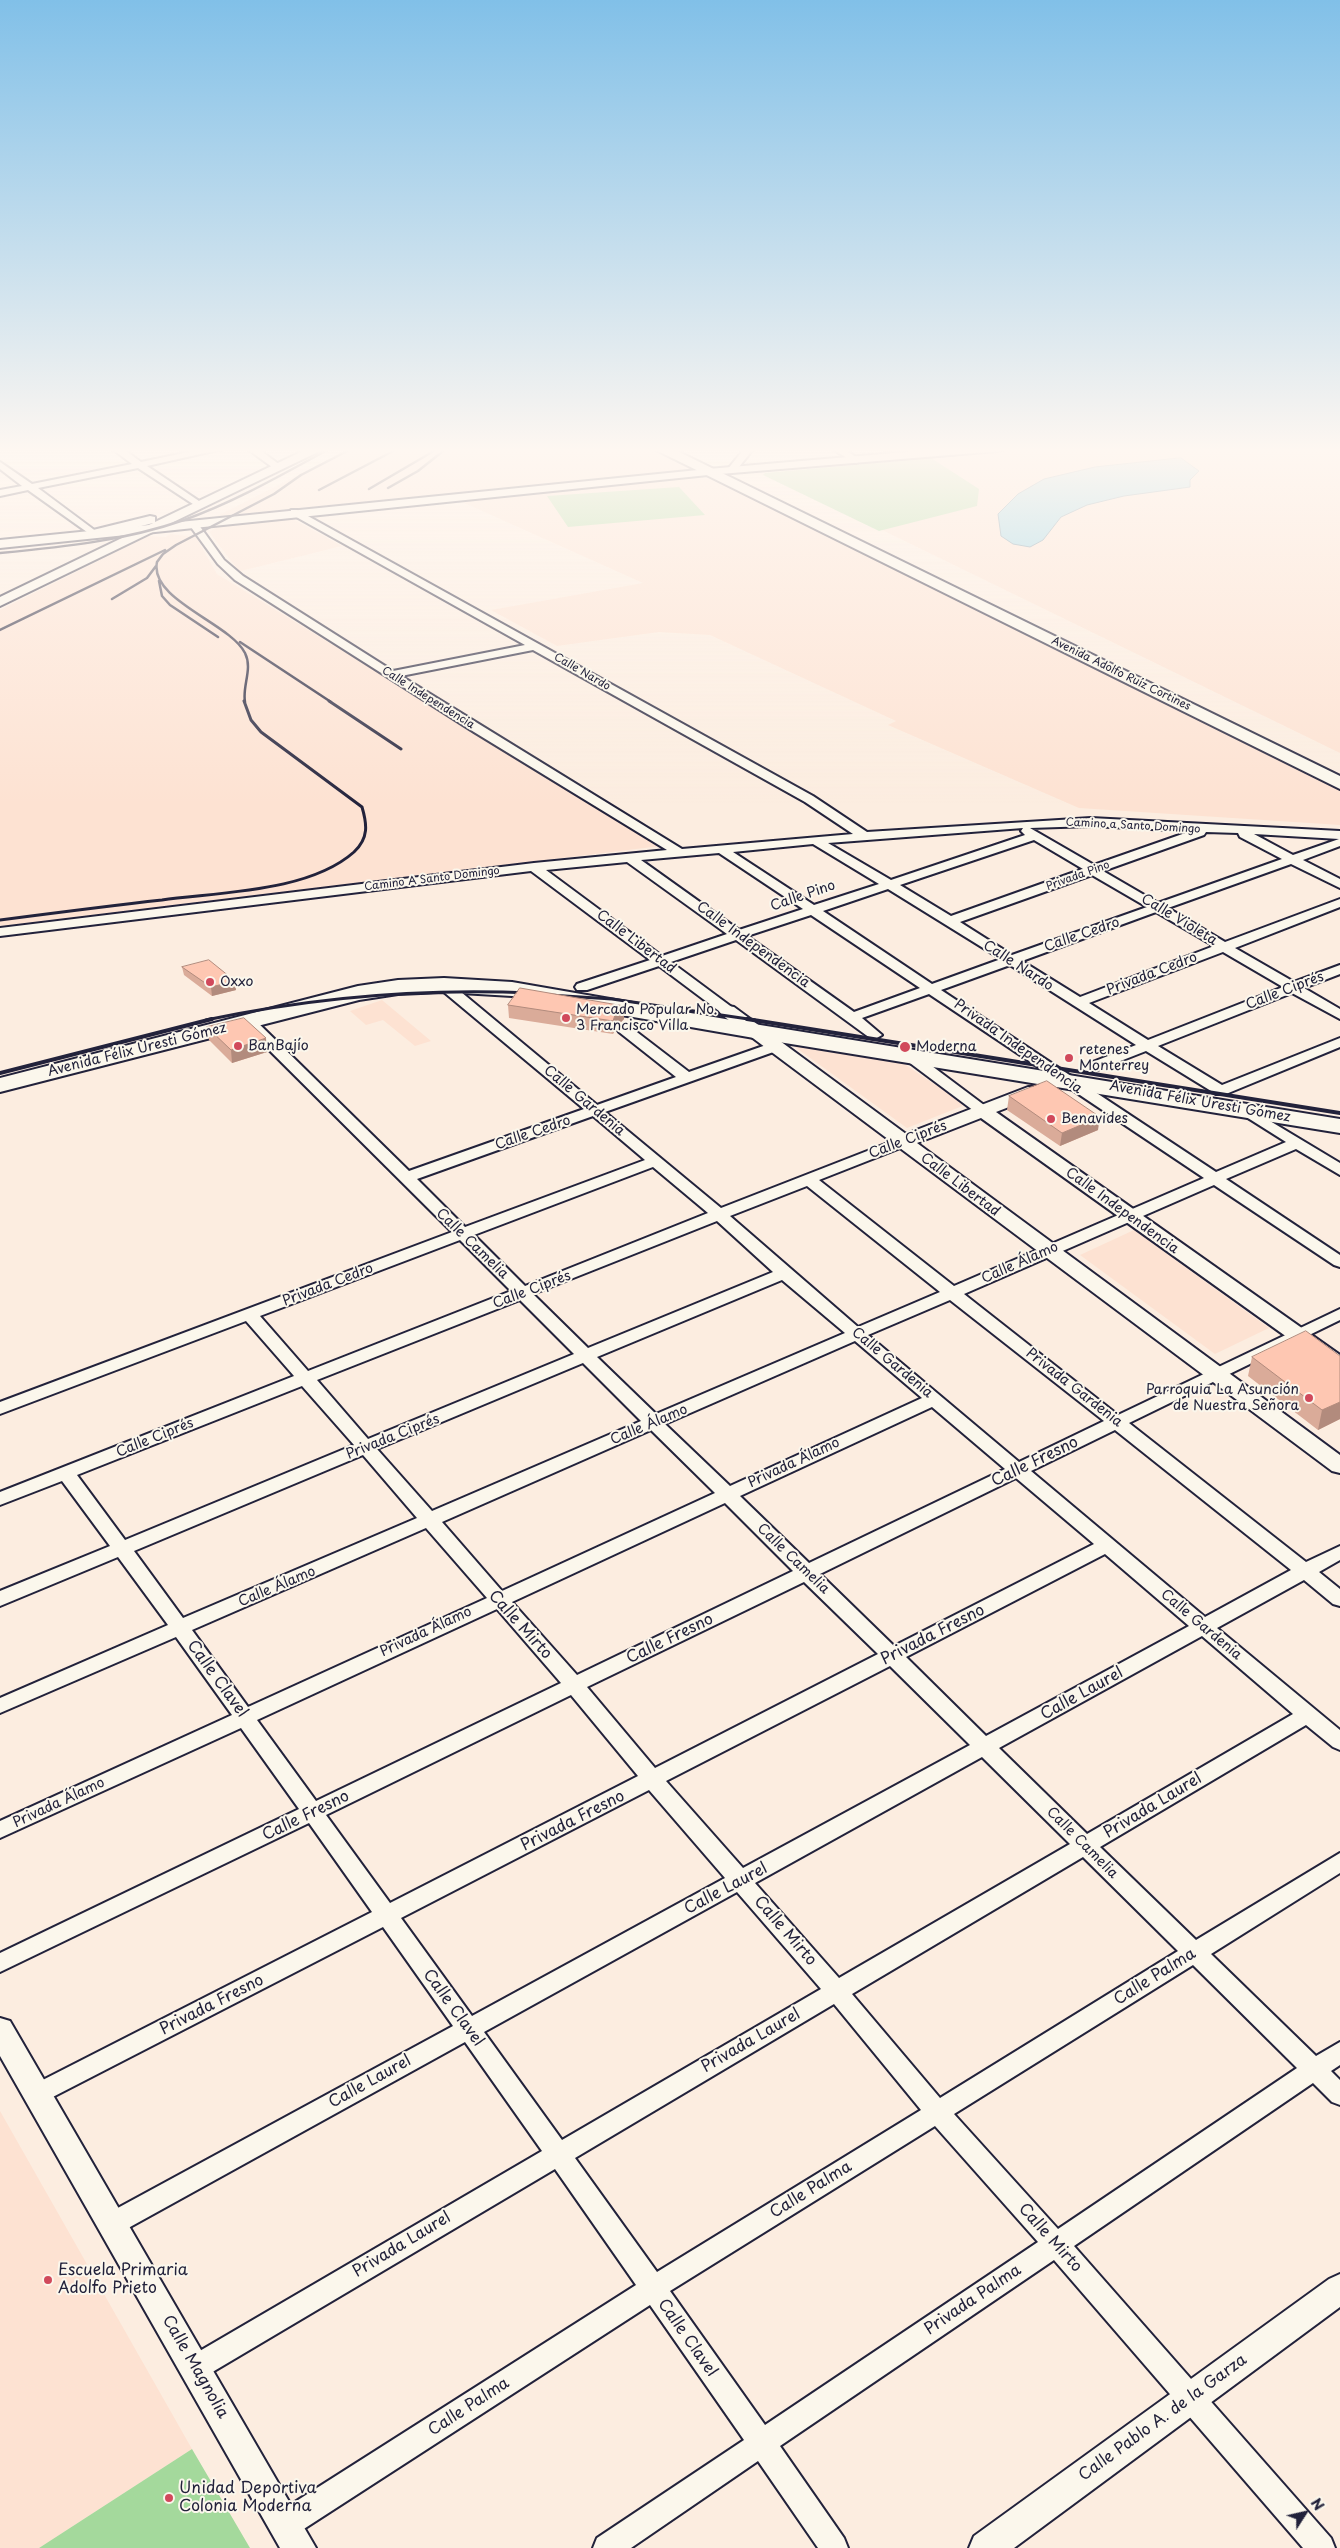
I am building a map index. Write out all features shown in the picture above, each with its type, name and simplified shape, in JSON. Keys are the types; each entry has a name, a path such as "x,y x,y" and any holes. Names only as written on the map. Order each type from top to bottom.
{"main road":[{"path":"0,595 59,567"},
{"path":"0,602 73,567"},
{"name":"Avenida Adolfo Ruíz Cortines","path":"901,567 1340,783"},
{"name":"Avenida Adolfo Ruíz Cortines","path":"936,567 1069,630"},
{"name":"Avenida Félix Uresti Gómez","path":"0,1067 181,1021 384,975 454,971 513,976 1340,1109"},
{"name":"Avenida Félix Uresti Gómez","path":"0,1085 365,992 398,987 444,985 512,989 754,1031 1063,1079 1340,1126"}],"street":[{"name":"Calle Independencia","path":"226,567 392,675 680,853"},
{"name":"Calle Nardo","path":"393,567 816,802 866,837"},
{"path":"392,675 536,646"},
{"name":"Camino a Santo Domingo","path":"866,837 1071,822 1240,832 1340,835"},
{"name":"Calle Violeta","path":"1019,826 1340,1015"},
{"name":"Privada Pino","path":"950,921 1207,830"},
{"path":"1240,832 1340,884"},
{"name":"Calle Pino","path":"582,987 888,883 1035,836"},
{"name":"Camino A Santo Domingo","path":"0,932 534,866 866,837"},
{"name":"Calle Nardo","path":"815,840 950,921 1077,1003 1221,1091"},
{"name":"Calle Cedro","path":"852,1017 1340,842"},
{"name":"Privada Independencia","path":"722,849 933,989 1063,1079 1340,1262"},
{"name":"Calle Independencia","path":"628,857 852,1017"},
{"name":"Calle Libertad","path":"534,866 1048,1251 1340,1466"},
{"name":"Privada Cedro","path":"1077,1003 1340,903"},
{"name":"Calle Ciprés","path":"1090,1068 1340,969"},
{"name":"Calle Gardenia","path":"444,985 720,1215 784,1273 1340,1742"},
{"path":"852,1017 875,1035"},
{"name":"Calle Camelia","path":"248,1021 726,1494 1340,2095"},
{"path":"624,1029 687,1078"},
{"path":"1221,1091 1340,1042"},
{"name":"Calle Cedro","path":"405,1178 597,1112 774,1047"},
{"name":"Calle Independencia","path":"907,1054 1128,1216 1340,1365"},
{"name":"Calle Ciprés","path":"2,1495 66,1473 1063,1079"},
{"path":"1245,1110 1340,1170"},
{"name":"Calle Álamo","path":"0,1706 859,1335 1297,1143"},
{"name":"Privada Cedro","path":"0,1408 656,1161"},
{"name":"Privada Gardenia","path":"808,1179 954,1292 1340,1599"},
{"name":"Privada Ciprés","path":"0,1600 588,1357 784,1273"},
{"name":"Calle Mirto","path":"249,1314 430,1520 497,1600 575,1686 653,1780 742,1880 937,2112 1056,2244 1321,2548"},
{"name":"Calle Fresno","path":"0,1963 1340,1314"},
{"name":"Privada Álamo","path":"0,1830 935,1399"},
{"name":"Calle Clavel","path":"66,1473 245,1716 468,2028 762,2443 834,2548"},
{"name":"Privada Fresno","path":"37,2094 1108,1546"},
{"name":"Calle Laurel","path":"112,2224 1340,1552"},
{"name":"Privada Laurel","path":"195,2368 556,2154 837,1992 1308,1714"},
{"name":"Calle Palma","path":"292,2536 652,2289 1340,1862"},
{"name":"Calle Magnolia","path":"0,2030 292,2536"},
{"name":"Privada Palma","path":"607,2548 1340,2052"},
{"name":"Calle Pablo A. de la Garza","path":"986,2548 1340,2289"}],"shaded area":[{"path":"86,567 213,567 217,574 661,846 0,926 0,610"},
{"path":"236,567 258,567 241,571"},
{"path":"607,567 890,567 1340,789 1340,825 1079,808 888,725 896,721 710,635 659,632 557,646 491,610 643,583"},
{"path":"958,567 1340,567 1340,753"},
{"path":"382,1000 431,1041 415,1046 383,1020 366,1025 350,1011"},
{"path":"788,1042 900,1061 965,1105 907,1128"},
{"path":"1134,1230 1269,1328 1215,1354 1080,1255"},
{"name":"Escuela Primaria Adolfo Prieto","path":"0,2111 192,2449 39,2548 0,2548"}],"green space":[{"name":"Unidad Deportiva Colonia Moderna","path":"192,2449 250,2548 39,2548"}],"building":[{"path":"209,960 235,981 211,987 182,967"},
{"path":"520,988 624,1006 615,1015 613,1021 508,1005"},
{"path":"244,1018 266,1038 231,1050 207,1027"},
{"path":"1047,1081 1100,1117 1062,1133 1009,1096"},
{"path":"1306,1331 1340,1356 1340,1402 1322,1410 1252,1357"}],"railway":[{"path":"0,630 130,567"},
{"path":"112,599 147,578 155,567"},
{"path":"157,567 158,576 165,588 177,600 224,631 237,642 245,653 248,671 244,696 245,702"},
{"path":"159,581 162,596 170,605 218,637"},
{"path":"240,642 331,702"},
{"path":"0,920 263,888 289,883 313,875 335,865 354,852 359,847 366,831 362,807 261,732 251,720 244,701"},
{"path":"329,701 401,749"},
{"path":"206,1020 287,1005 368,996 450,992 532,993"},
{"path":"549,995 612,999 755,1020"},
{"path":"0,1073 212,1019"},
{"path":"747,1019 1340,1113"}],"place":[{"name":"Oxxo","path":"210,982"},
{"name":"Mercado Popular No. 3 Francisco Villa","path":"566,1018"},
{"name":"BanBajío","path":"238,1046"},
{"name":"Moderna","path":"905,1047"},
{"name":"retenes Monterrey","path":"1069,1058"},
{"name":"Benavides","path":"1051,1119"},
{"name":"Parroquia La Asunción de Nuestra Señora","path":"1309,1398"},
{"name":"Escuela Primaria Adolfo Prieto","path":"48,2280"},
{"name":"Unidad Deportiva Colonia Moderna","path":"169,2498"}]}
